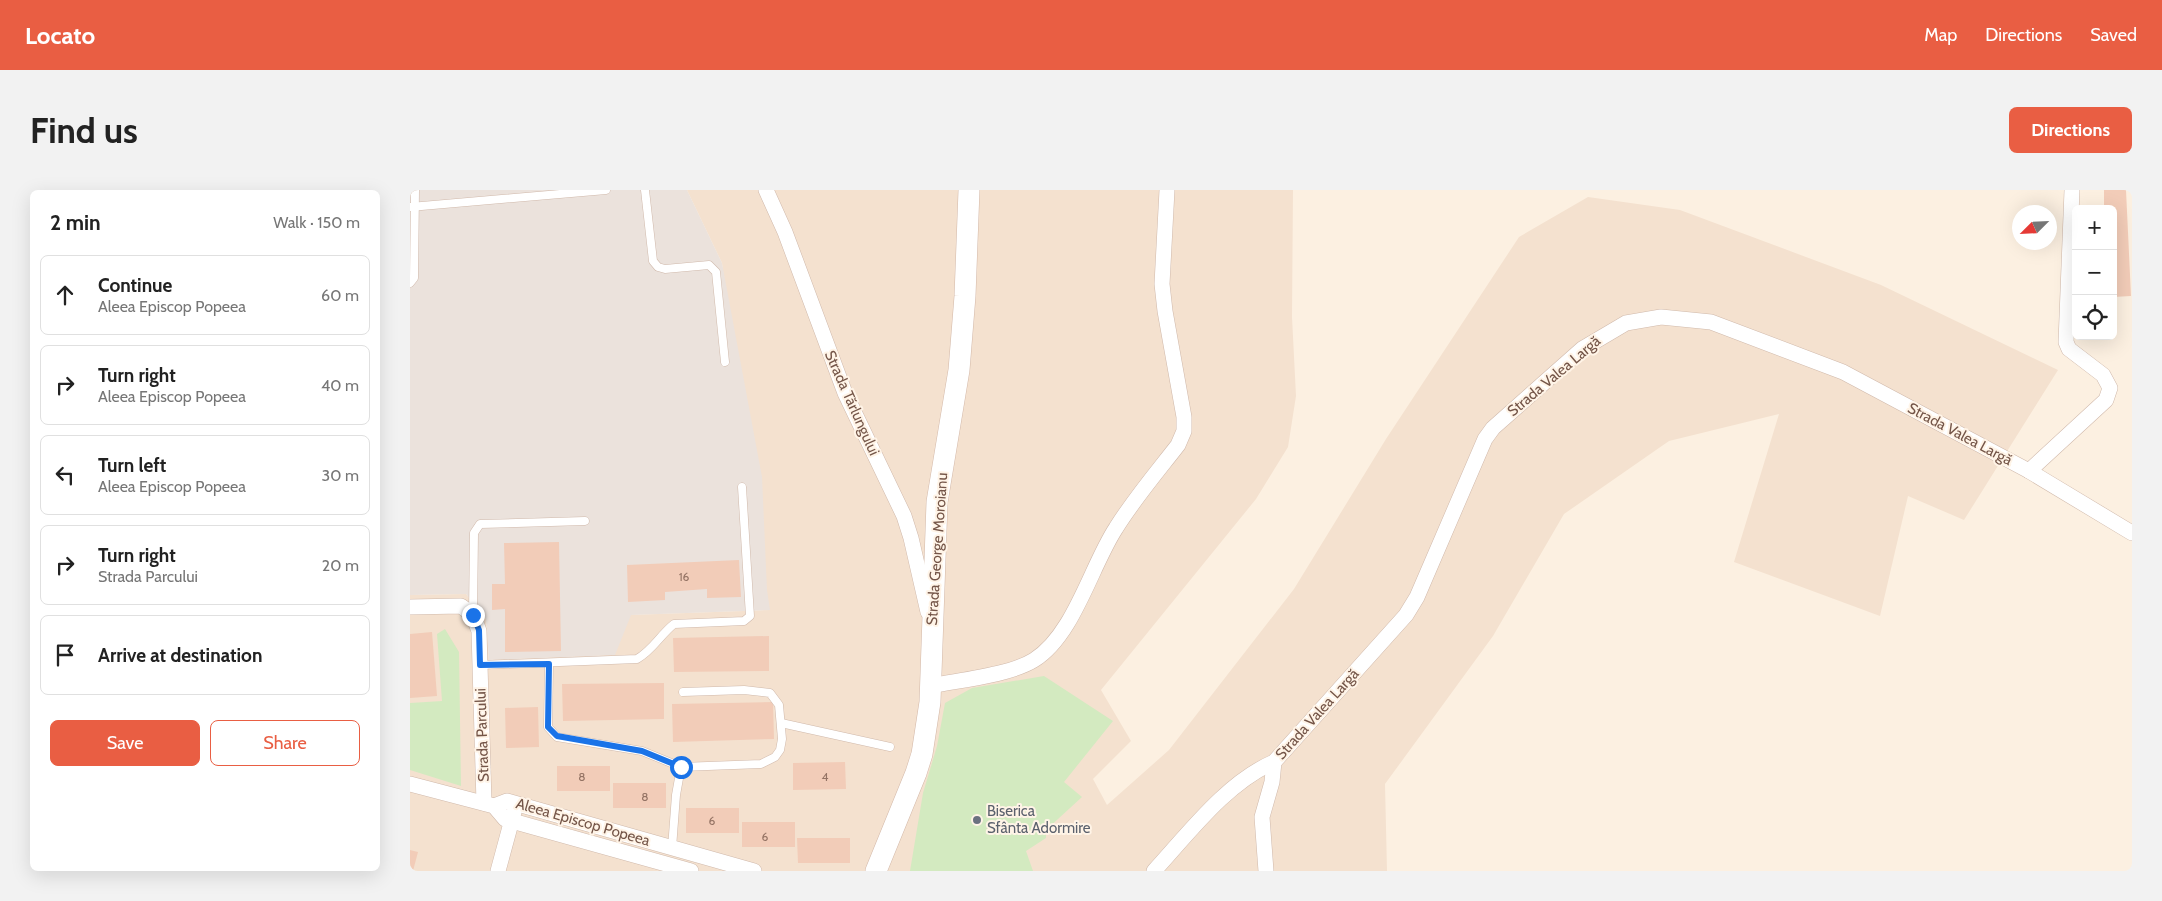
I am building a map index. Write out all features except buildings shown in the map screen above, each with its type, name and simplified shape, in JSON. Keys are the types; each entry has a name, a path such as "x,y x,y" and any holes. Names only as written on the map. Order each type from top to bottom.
{"main road":[{"name":"Strada George Moroianu","path":"876,871 916,773 927,727 931,686 937,502 958,370 965,296 969,190"}],"street":[{"name":"Strada Tărlungului","path":"766,190 785,232 845,393 904,516 911,538 927,612 932,618"},
{"path":"931,686 1022,666 1045,652 1058,637 1079,601 1116,527 1178,445 1184,431 1184,417 1162,284 1167,190"},
{"path":"2029,471 2106,400 2110,388 2103,376 2069,349 2066,342 2072,190"},
{"name":"Strada Valea Largă","path":"1154,871 1229,792 1252,773 1274,762 1412,605 1484,439 1493,428 1582,349 1626,323 1661,317 1711,322 1843,372 2029,471 2132,533"},
{"path":"410,607 461,606 473,615"},
{"name":"Strada Parcului","path":"473,615 479,630 489,805"},
{"path":"1266,871 1262,817 1272,782 1274,762"},
{"name":"Aleea Episcop Popeea","path":"410,784 489,805 505,819 691,871"},
{"name":"Aleea Episcop Popeea","path":"489,805 507,801 754,871"},
{"path":"498,871 516,804"}],"lane":[{"path":"410,284 414,278 413,207 415,190"},
{"path":"413,207 606,190"},
{"path":"645,190 653,261 658,267 665,269 709,265 716,272 725,362"},
{"path":"480,665 549,664 637,659 646,654 665,630 674,624 744,621 750,616 742,487"},
{"path":"473,615 474,533 480,524 585,521"},
{"path":"549,664 548,727 557,736 642,751 681,767 761,764 775,757 780,750 782,723 779,705 770,693 760,690 683,692"},
{"path":"782,723 890,748"},
{"name":"Aleea Episcop Popeea","path":"672,848 676,795 681,767"}],"shaded area":[{"path":"410,190 687,190 722,263 762,477 767,590 770,610 631,615 615,655 489,660 486,619 466,594 410,595"},
{"path":"687,190 1293,190 1292,317 1296,396 1288,447 1256,499 1101,690 1131,741 1093,779 1107,805 1169,750 1294,589 1386,439 1519,237 1588,197 1680,210 1881,285 2058,370 1964,520 1908,496 1880,616 1734,562 1779,414 1669,441 1564,514 1493,636 1385,784 1387,871 410,871 410,595 466,594 486,619 489,660 630,615 769,610 722,263"}],"green space":[{"path":"445,629 459,652 461,786 410,770 410,703 442,701 437,634"},
{"path":"1044,676 1113,721 1064,782 1082,797 1046,830 1046,838 1026,851 1033,871 910,871 923,793 937,746 945,703 972,688"}],"place":[{"name":"Biserica Sfânta Adormire","path":"977,820"}],"route":[{"path":"473,615 479,630 480,665 549,664 548,727 552,733 557,736 642,751 681,767"}]}
